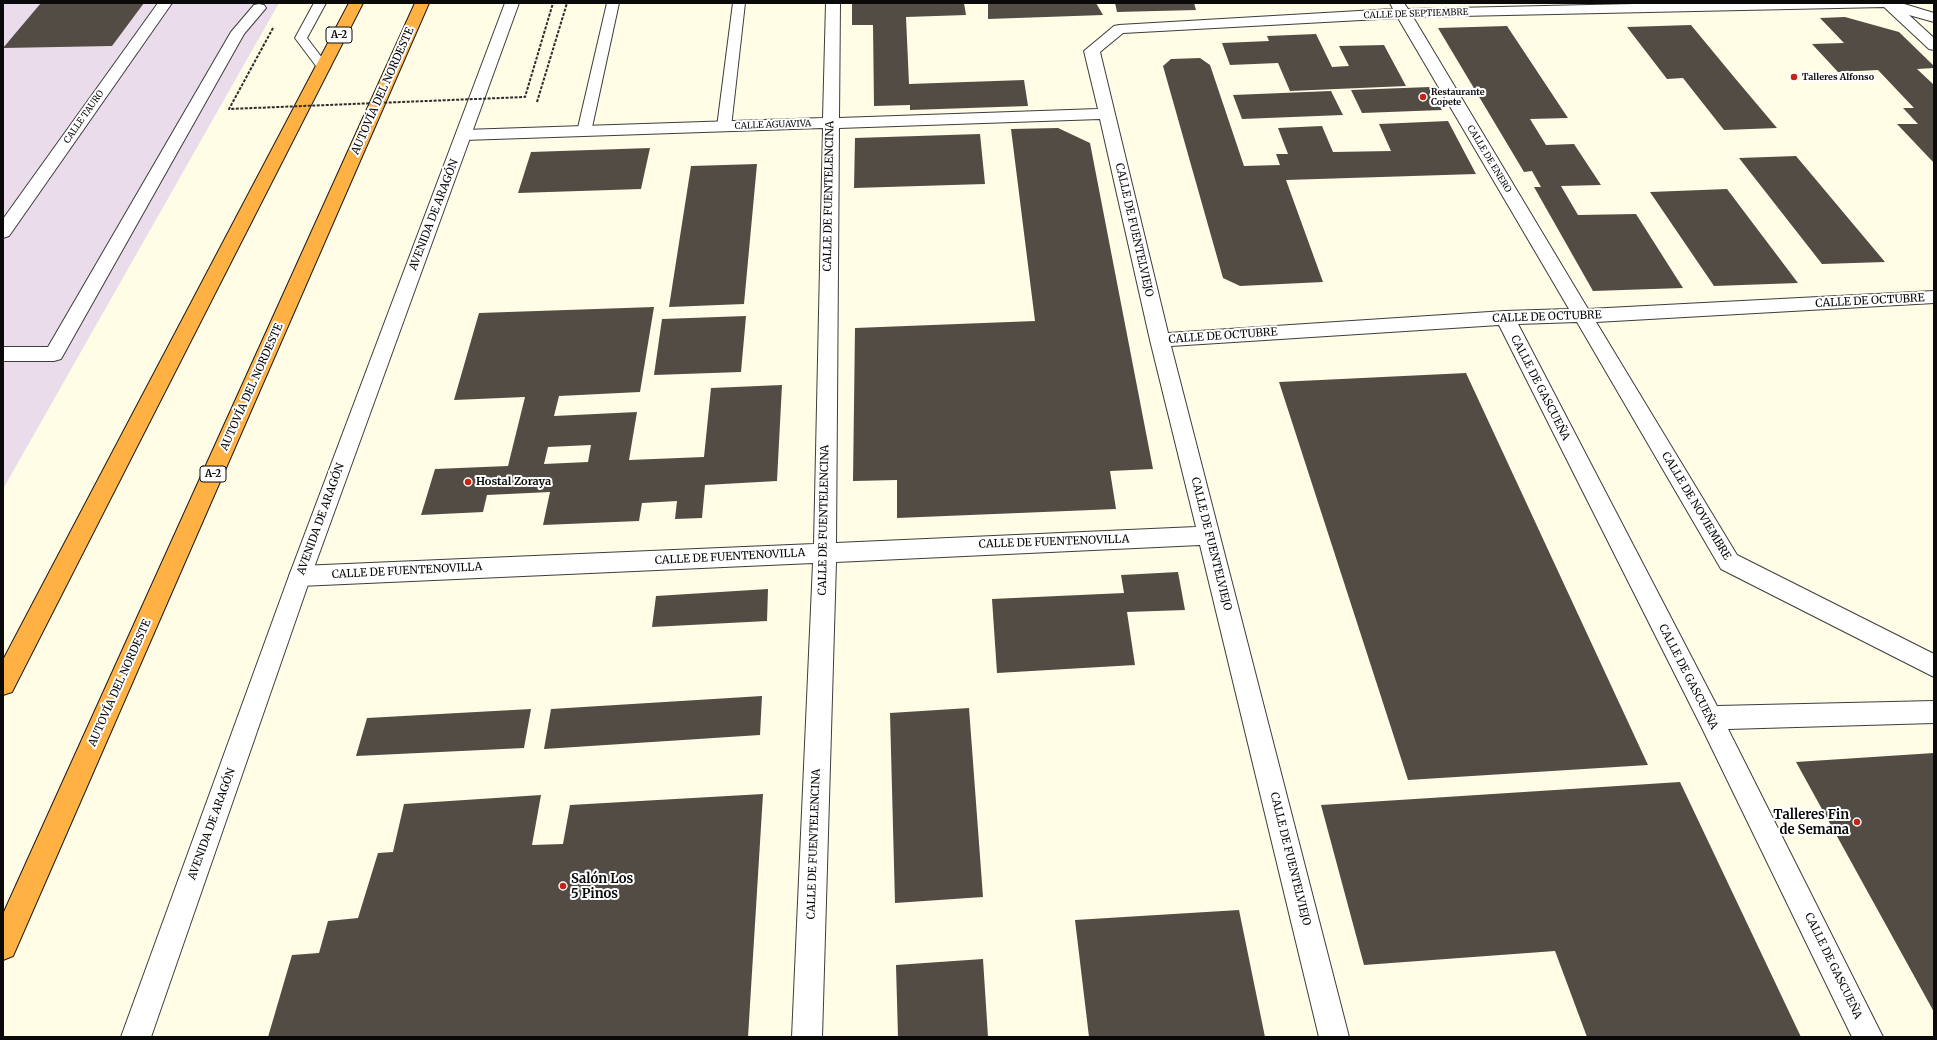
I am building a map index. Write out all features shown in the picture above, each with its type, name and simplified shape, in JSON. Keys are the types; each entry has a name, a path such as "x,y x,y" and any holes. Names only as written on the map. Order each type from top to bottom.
{"highway":[{"name":"A-2","path":"3,684 356,3"},
{"name":"AUTOVÍA DEL NORDESTE","path":"3,946 422,3"}],"street":[{"name":"CALLE TAURO","path":"3,232 165,3"},
{"name":"AVENIDA DE ARAGÓN","path":"136,1037 300,576 512,3"},
{"name":"CALLE DE FUENTELENCINA","path":"807,1037 824,553 833,3"},
{"path":"1888,3 1934,18"},
{"path":"1888,3 1934,46"},
{"name":"CALLE DE SEPTIEMBRE","path":"1092,51 1119,29 1400,8 1892,3"},
{"path":"3,354 54,354 238,32 259,8"},
{"name":"CALLE DE ENERO","path":"1400,8 1582,315"},
{"name":"CALLE DE FUENTELVIEJO","path":"1092,51 1160,340 1334,1037"},
{"name":"CALLE AGUAVIVA","path":"464,135 1106,114"},
{"name":"CALLE DE OCTUBRE","path":"1160,340 1505,318 1629,314 1934,298"},
{"name":"CALLE DE NOVIEMBRE","path":"1582,315 1729,562 1934,666"},
{"name":"CALLE DE GASCUEÑA","path":"1505,318 1710,718 1868,1037"},
{"name":"CALLE DE FUENTENOVILLA","path":"300,576 1209,536"},
{"path":"1710,718 1934,712"}],"lane":[{"path":"320,3 301,38 323,67"},
{"path":"584,132 613,3"},
{"path":"724,127 739,3"}],"path":[{"path":"273,28 229,108 525,97 552,3"},
{"path":"528,133 567,3"}],"shaded area":[{"path":"3,3 279,3 3,489"}],"building":[{"path":"41,3 144,3 112,46 3,48"},
{"path":"852,3 964,3 966,15 906,17 909,84 1024,80 1028,106 910,110 910,105 874,106 873,25 852,25"},
{"path":"988,3 1096,3 1103,15 988,19"},
{"path":"1115,3 1194,3 1196,10 1117,12"},
{"path":"1845,17 1899,32 1934,66 1934,68 1917,69 1934,85 1934,163 1897,124 1918,124 1903,108 1914,108 1878,70 1838,72 1812,44 1844,43 1820,18"},
{"path":"1691,25 1777,128 1724,130 1683,78 1667,79 1627,27"},
{"path":"1507,26 1568,118 1530,119 1546,145 1574,144 1601,185 1561,186 1578,215 1636,214 1683,288 1593,291 1534,187 1541,187 1532,171 1524,172 1438,28"},
{"path":"1316,34 1332,67 1349,66 1339,46 1384,45 1406,86 1290,91 1278,63 1230,65 1222,43 1269,41 1267,36"},
{"path":"1200,58 1210,65 1244,166 1280,165 1276,154 1288,154 1278,128 1322,126 1333,152 1391,151 1379,124 1448,121 1476,174 1286,180 1323,282 1240,286 1223,278 1163,66 1171,59"},
{"path":"1430,87 1442,110 1362,113 1351,90"},
{"path":"1331,91 1343,115 1242,119 1233,95"},
{"path":"1058,128 1090,143 1153,469 1110,471 1116,509 897,518 897,480 853,481 855,328 1035,321 1011,129"},
{"path":"980,134 985,184 854,188 855,138"},
{"path":"650,148 641,189 518,193 531,152"},
{"path":"1796,156 1885,262 1822,264 1739,158"},
{"path":"757,164 744,304 669,307 691,166"},
{"path":"1727,189 1798,283 1714,286 1650,192"},
{"path":"654,307 640,392 559,396 554,416 637,412 629,460 704,457 711,388 782,385 777,481 705,485 702,518 675,519 677,501 642,503 639,521 543,525 550,492 487,495 483,512 421,515 435,469 508,466 525,397 454,400 479,313","holes":["591,445 588,462 544,464 548,447"]},
{"path":"746,316 741,372 654,375 662,319"},
{"path":"1466,373 1648,765 1408,780 1279,382"},
{"path":"1178,572 1185,610 1127,612 1135,665 997,673 992,599 1124,593 1121,575"},
{"path":"768,589 767,621 652,627 656,596"},
{"path":"762,696 760,735 544,749 551,709"},
{"path":"969,708 983,897 895,903 890,713"},
{"path":"531,709 524,748 356,756 367,718"},
{"path":"1934,753 1934,1012 1796,762"},
{"path":"1680,782 1801,1037 1587,1037 1555,951 1364,965 1321,805"},
{"name":"Salón Los 5 Pinos","path":"763,794 748,1037 268,1037 292,955 319,953 328,921 358,918 378,853 393,852 404,804 541,795 532,845 563,844 570,805"},
{"path":"1239,910 1265,1037 1089,1037 1075,920"},
{"path":"983,959 988,1037 898,1037 896,965"}],"place":[{"name":"Talleres Alfonso","path":"1794,77"},
{"name":"Restaurante Copete","path":"1423,97"},
{"name":"Hostal Zoraya","path":"468,482"},
{"name":"Talleres Fin de Semana","path":"1857,822"},
{"name":"Salón Los 5 Pinos","path":"563,886"}]}
